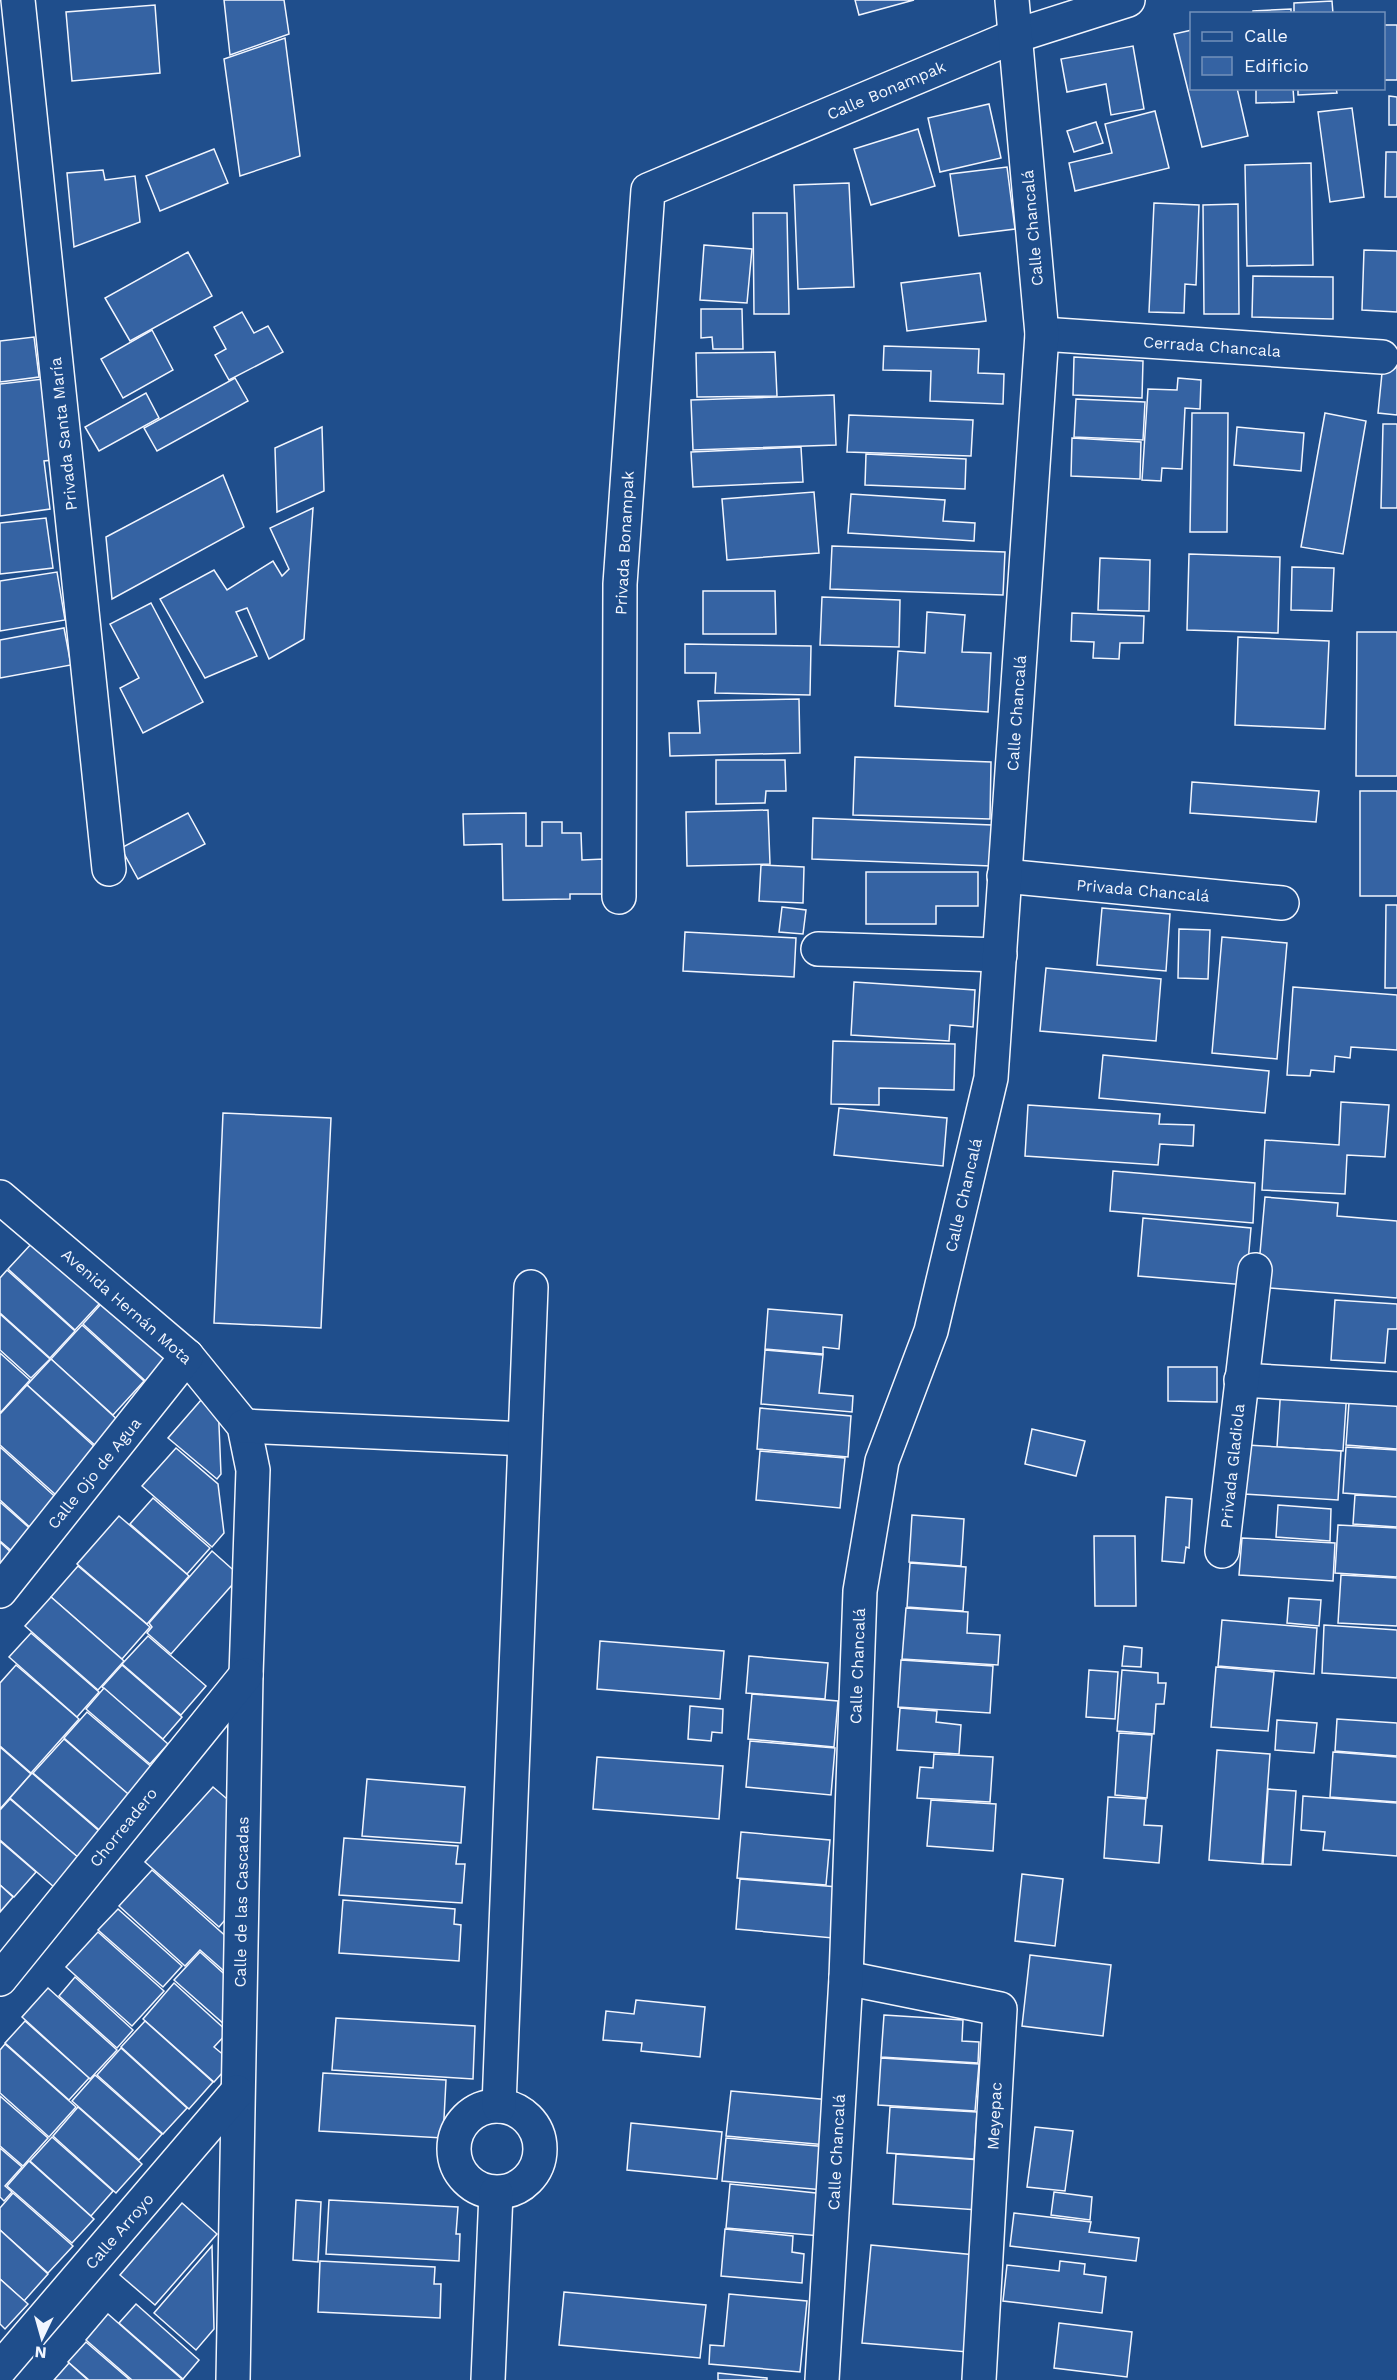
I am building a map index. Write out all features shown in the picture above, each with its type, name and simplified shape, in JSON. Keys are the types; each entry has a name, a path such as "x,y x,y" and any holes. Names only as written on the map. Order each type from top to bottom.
{"street":[{"name":"Privada Santa María","path":"18,0 109,869"},
{"name":"Calle Chancalá","path":"822,2380 846,1978 860,1591 882,1461 931,1331 991,1078 1042,334 1012,0"},
{"name":"Calle Bonampak","path":"648,190 1015,36 1128,0"},
{"name":"Privada Bonampak","path":"618,897 620,584 648,190"},
{"name":"Cerrada Chancala","path":"1042,334 1382,357"},
{"name":"Privada Chancalá","path":"1005,876 1282,903"},
{"path":"818,949 999,955"},
{"name":"Avenida Hernán Mota","path":"3,1206 187,1356 244,1426"},
{"name":"Privada Gladiola","path":"1222,1551 1255,1270"},
{"path":"499,2106 531,1287"},
{"name":"Calle Ojo de Agua","path":"0,1591 187,1356"},
{"name":"Privada Gladiola","path":"1241,1380 1397,1389"},
{"path":"244,1426 524,1439"},
{"name":"Calle de las Cascadas","path":"233,2380 246,1675 253,1470 244,1426"},
{"name":"Chorreadero","path":"0,1977 246,1675"},
{"name":"Meyepac","path":"846,1978 1000,2009 979,2380"},
{"name":"Calle Arroyo","path":"0,2369 237,2092"},
{"path":"499,2106 514,2109 526,2117 536,2129 541,2143 540,2158 534,2172 525,2183 511,2191 496,2193 468,2182 459,2169 454,2155 455,2140 460,2126 471,2115 484,2108 499,2106"},
{"path":"488,2380 496,2193"}],"building":[{"path":"224,0 284,0 289,34 230,55"},
{"path":"855,0 914,0 859,15"},
{"path":"1332,1 1333,12 1294,12 1294,3"},
{"path":"155,5 160,73 72,81 66,12"},
{"path":"1291,9 1291,12 1253,11"},
{"path":"1385,25 1397,25 1397,80 1385,80"},
{"path":"1190,30 1190,90 1237,90 1248,136 1202,147 1174,34"},
{"path":"285,38 300,156 240,176 224,59"},
{"path":"1133,46 1144,109 1111,115 1106,84 1067,92 1061,59"},
{"path":"1256,90 1293,90 1294,102 1256,103"},
{"path":"1298,90 1336,90 1337,93 1298,95"},
{"path":"1389,96 1397,97 1397,125 1389,125"},
{"path":"989,104 1001,158 940,172 928,118"},
{"path":"1352,108 1364,197 1330,202 1318,112"},
{"path":"1155,111 1169,168 1075,191 1069,163 1112,153 1105,124"},
{"path":"1096,122 1103,143 1074,152 1067,131"},
{"path":"918,129 935,186 871,205 854,149"},
{"path":"214,149 228,183 160,211 146,176"},
{"path":"1386,152 1397,152 1397,197 1385,197"},
{"path":"1311,163 1313,265 1247,266 1245,165"},
{"path":"1007,167 1015,229 959,236 950,174"},
{"path":"103,170 105,180 135,176 140,222 74,247 67,173"},
{"path":"849,183 854,287 798,289 794,185"},
{"path":"1154,203 1199,205 1196,285 1185,284 1184,313 1149,312"},
{"path":"1238,204 1239,314 1204,314 1203,205"},
{"path":"753,213 787,213 789,314 754,314"},
{"path":"704,245 752,249 747,303 700,300"},
{"path":"1364,250 1397,251 1397,312 1362,310"},
{"path":"188,252 212,296 130,341 105,298"},
{"path":"980,273 986,321 907,331 901,283"},
{"path":"1253,276 1333,277 1333,319 1252,317"},
{"path":"701,309 742,309 743,349 713,349 712,337 701,338"},
{"path":"242,312 254,333 268,326 283,352 229,380 215,355 226,349 214,327"},
{"path":"152,330 173,370 123,398 101,359"},
{"path":"34,337 39,377 0,382 0,341"},
{"path":"884,346 979,349 978,373 1004,374 1003,404 930,401 931,371 883,370"},
{"path":"775,352 777,396 697,397 696,353"},
{"path":"1384,353 1397,354 1397,415 1378,413"},
{"path":"1074,357 1143,361 1142,398 1073,395"},
{"path":"52,378 63,459 44,461 50,509 0,516 0,384"},
{"path":"235,378 248,401 157,451 144,428"},
{"path":"1178,378 1201,380 1200,409 1185,408 1182,469 1162,468 1161,481 1142,480 1148,389 1177,390"},
{"path":"146,393 159,418 99,451 85,427"},
{"path":"834,395 836,445 693,450 691,400"},
{"path":"1076,399 1145,402 1143,440 1074,437"},
{"path":"1192,413 1228,413 1227,532 1190,532"},
{"path":"1325,413 1366,421 1343,554 1301,547"},
{"path":"849,415 973,420 971,456 847,452"},
{"path":"1383,424 1397,424 1397,508 1381,508"},
{"path":"322,427 324,491 277,512 275,448"},
{"path":"1237,427 1304,433 1301,471 1234,465"},
{"path":"1072,438 1141,442 1140,479 1071,476"},
{"path":"801,447 803,482 693,487 691,452"},
{"path":"866,454 966,459 965,489 865,485"},
{"path":"223,475 244,527 112,599 106,537"},
{"path":"814,492 819,553 727,560 722,499"},
{"path":"851,494 945,500 943,521 975,523 974,541 848,533"},
{"path":"313,508 304,639 269,659 247,608 236,612 257,656 205,678 160,599 214,570 227,590 273,561 282,576 289,569 270,528"},
{"path":"46,518 53,568 0,574 0,523"},
{"path":"832,546 1005,552 1003,595 830,589"},
{"path":"1189,554 1280,557 1278,633 1187,630"},
{"path":"1100,558 1150,560 1149,611 1098,610"},
{"path":"1292,567 1334,568 1332,611 1291,610"},
{"path":"57,572 65,620 0,631 0,581"},
{"path":"703,591 775,591 776,634 703,634"},
{"path":"822,597 900,600 899,647 820,645"},
{"path":"151,603 203,702 143,733 120,688 139,678 110,624"},
{"path":"927,612 965,615 962,652 991,653 988,712 895,706 898,651 925,653"},
{"path":"1072,613 1144,616 1143,643 1120,643 1119,659 1093,658 1094,642 1071,641"},
{"path":"64,628 71,665 0,678 0,640"},
{"path":"1357,632 1397,632 1397,776 1356,776"},
{"path":"1238,637 1329,641 1325,729 1235,725"},
{"path":"685,644 811,646 810,695 715,693 716,673 685,673"},
{"path":"799,699 800,753 670,756 669,733 700,733 698,701"},
{"path":"855,757 991,762 990,819 853,815"},
{"path":"716,760 785,760 786,791 766,791 765,803 716,804"},
{"path":"1192,782 1319,791 1316,822 1190,813"},
{"path":"1360,791 1397,791 1397,896 1360,896"},
{"path":"768,810 770,864 687,866 686,812"},
{"path":"188,813 205,844 138,879 121,848"},
{"path":"526,813 526,846 542,846 542,822 562,822 562,833 581,833 582,860 604,859 605,894 570,894 570,899 503,900 502,844 464,845 463,814"},
{"path":"813,818 992,825 991,866 812,859"},
{"path":"761,865 804,867 803,903 759,901"},
{"path":"866,872 978,872 978,906 936,906 936,924 866,924"},
{"path":"1386,905 1397,905 1397,988 1385,988"},
{"path":"782,907 806,910 803,934 779,932"},
{"path":"1102,908 1170,914 1166,971 1097,965"},
{"path":"1179,929 1210,930 1208,979 1178,978"},
{"path":"685,932 796,938 794,977 683,971"},
{"path":"1222,937 1287,943 1277,1059 1212,1053"},
{"path":"1046,968 1161,979 1156,1041 1040,1031"},
{"path":"854,982 975,990 973,1027 950,1025 949,1041 851,1035"},
{"path":"1293,987 1397,995 1397,1050 1351,1047 1350,1058 1335,1056 1334,1072 1311,1070 1310,1076 1287,1075"},
{"path":"833,1041 955,1044 954,1090 879,1088 879,1105 831,1104"},
{"path":"1103,1055 1269,1071 1265,1113 1099,1098"},
{"path":"1341,1102 1389,1105 1385,1157 1347,1155 1345,1194 1262,1190 1265,1140 1339,1145"},
{"path":"1028,1105 1160,1114 1159,1124 1194,1125 1193,1146 1160,1144 1158,1165 1025,1156"},
{"path":"839,1108 947,1118 943,1166 834,1155"},
{"path":"223,1113 331,1118 321,1328 214,1323"},
{"path":"1113,1171 1255,1183 1253,1223 1110,1211"},
{"path":"1265,1197 1338,1203 1337,1216 1397,1221 1397,1298 1257,1287"},
{"path":"1143,1218 1251,1228 1246,1285 1138,1276"},
{"path":"33,1242 100,1303 75,1330 8,1269"},
{"path":"7,1270 75,1331 50,1358 0,1313 0,1278"},
{"path":"110,1294 178,1356 151,1386 83,1324"},
{"path":"1335,1300 1397,1304 1397,1329 1388,1329 1385,1363 1331,1360"},
{"path":"768,1309 842,1315 839,1349 823,1347 823,1354 765,1349"},
{"path":"0,1314 50,1359 31,1378 0,1350"},
{"path":"82,1325 144,1381 113,1415 51,1359"},
{"path":"765,1350 823,1355 819,1393 853,1396 852,1412 761,1404"},
{"path":"0,1353 30,1380 0,1413"},
{"path":"51,1359 120,1422 97,1447 27,1385"},
{"path":"1168,1367 1217,1367 1217,1402 1168,1401"},
{"path":"27,1385 97,1449 56,1495 0,1445 0,1414"},
{"path":"1281,1386 1347,1390 1343,1451 1277,1447"},
{"path":"1350,1388 1397,1391 1397,1449 1346,1445"},
{"path":"208,1392 218,1401 221,1474 217,1479 168,1438"},
{"path":"760,1408 851,1416 848,1457 757,1449"},
{"path":"1032,1429 1085,1441 1076,1476 1025,1464"},
{"path":"1247,1445 1341,1451 1338,1500 1244,1494"},
{"path":"0,1447 61,1502 34,1531 0,1500"},
{"path":"1346,1447 1397,1450 1397,1497 1343,1493"},
{"path":"176,1448 218,1484 224,1533 212,1547 142,1486"},
{"path":"760,1451 845,1458 840,1508 756,1500"},
{"path":"1355,1495 1397,1497 1397,1527 1353,1524"},
{"path":"1166,1497 1192,1499 1189,1548 1186,1547 1184,1563 1162,1561"},
{"path":"153,1498 210,1548 187,1574 130,1524"},
{"path":"0,1502 34,1532 14,1553 0,1541"},
{"path":"1278,1505 1331,1509 1330,1541 1276,1537"},
{"path":"912,1515 964,1519 961,1566 909,1562"},
{"path":"119,1516 189,1576 147,1624 77,1564"},
{"path":"1338,1525 1397,1528 1397,1577 1335,1573"},
{"path":"1094,1536 1135,1536 1136,1606 1095,1606"},
{"path":"1242,1538 1335,1543 1333,1581 1239,1575"},
{"path":"0,1542 17,1558 0,1576"},
{"path":"212,1551 240,1576 171,1654 147,1633 152,1627 149,1623"},
{"path":"910,1563 966,1567 963,1611 907,1607"},
{"path":"78,1566 150,1627 122,1659 51,1597"},
{"path":"1341,1575 1397,1578 1397,1626 1338,1623"},
{"path":"51,1597 124,1661 98,1690 25,1626"},
{"path":"1289,1598 1321,1600 1319,1626 1287,1623"},
{"path":"906,1608 968,1612 967,1633 1000,1635 998,1665 902,1659"},
{"path":"1222,1620 1317,1628 1314,1674 1218,1666"},
{"path":"1324,1625 1397,1630 1397,1678 1322,1673"},
{"path":"31,1633 99,1692 77,1717 9,1657"},
{"path":"148,1636 206,1686 181,1715 122,1664"},
{"path":"600,1641 724,1651 720,1699 597,1689"},
{"path":"1124,1646 1142,1648 1141,1667 1122,1666"},
{"path":"749,1656 828,1663 825,1699 746,1693"},
{"path":"901,1660 993,1666 990,1713 898,1707"},
{"path":"16,1665 79,1719 31,1773 0,1746 0,1683"},
{"path":"122,1665 182,1717 163,1739 102,1687"},
{"path":"1216,1667 1274,1672 1268,1731 1211,1727"},
{"path":"1089,1670 1118,1672 1115,1719 1086,1717"},
{"path":"1122,1670 1158,1673 1158,1683 1166,1683 1164,1704 1156,1704 1154,1734 1117,1731"},
{"path":"104,1688 168,1744 150,1764 86,1709"},
{"path":"752,1694 838,1701 834,1747 748,1739"},
{"path":"690,1706 723,1709 722,1733 712,1732 711,1741 688,1739"},
{"path":"900,1708 937,1711 936,1722 961,1725 959,1754 897,1750"},
{"path":"87,1712 154,1769 131,1797 64,1738"},
{"path":"1337,1719 1397,1723 1397,1756 1335,1751"},
{"path":"1277,1720 1317,1723 1314,1753 1275,1750"},
{"path":"1119,1733 1152,1735 1147,1798 1115,1795"},
{"path":"64,1739 134,1799 104,1834 33,1773"},
{"path":"750,1741 835,1748 831,1795 746,1787"},
{"path":"0,1747 31,1774 0,1809"},
{"path":"1217,1750 1270,1754 1262,1864 1209,1860"},
{"path":"1333,1752 1397,1757 1397,1802 1330,1797"},
{"path":"934,1754 993,1757 990,1802 917,1798 920,1767 933,1768"},
{"path":"597,1757 723,1766 719,1819 593,1809"},
{"path":"32,1773 105,1836 83,1862 10,1798"},
{"path":"367,1779 465,1787 461,1843 362,1836"},
{"path":"213,1787 233,1804 231,1913 219,1927 145,1862"},
{"path":"1268,1789 1296,1791 1291,1865 1263,1864"},
{"path":"1303,1796 1397,1803 1397,1856 1323,1850 1325,1832 1301,1830"},
{"path":"1108,1797 1146,1799 1144,1825 1162,1826 1159,1863 1104,1858"},
{"path":"10,1799 80,1859 54,1887 0,1840 0,1810"},
{"path":"931,1800 996,1804 993,1851 927,1846"},
{"path":"741,1832 830,1840 826,1885 737,1878"},
{"path":"344,1838 458,1846 456,1864 465,1864 462,1903 339,1895"},
{"path":"0,1841 36,1872 14,1897 0,1885"},
{"path":"152,1870 230,1940 224,1971 200,1950 185,1966 119,1906"},
{"path":"1022,1874 1063,1879 1055,1946 1015,1941"},
{"path":"740,1879 838,1887 833,1938 736,1929"},
{"path":"0,1885 13,1897 0,1912"},
{"path":"343,1900 455,1909 454,1924 461,1925 459,1961 339,1953"},
{"path":"118,1909 182,1966 163,1987 98,1930"},
{"path":"98,1932 164,1991 132,2026 66,1967"},
{"path":"200,1952 232,1981 225,2025 174,1980"},
{"path":"1030,1955 1111,1965 1103,2036 1022,2026"},
{"path":"75,1977 133,2030 117,2048 59,1996"},
{"path":"174,1983 228,2032 214,2047 232,2062 214,2082 143,2019"},
{"path":"48,1988 117,2050 90,2079 22,2017"},
{"path":"636,2000 705,2007 700,2057 641,2051 642,2043 603,2040 606,2011 634,2014"},
{"path":"884,2015 963,2020 962,2041 979,2042 978,2063 881,2057"},
{"path":"336,2018 475,2026 473,2079 332,2070"},
{"path":"25,2021 89,2078 69,2100 5,2043"},
{"path":"145,2021 213,2082 189,2109 121,2047"},
{"path":"5,2044 76,2107 49,2137 0,2093 0,2050"},
{"path":"121,2048 187,2108 163,2134 97,2075"},
{"path":"881,2058 979,2064 975,2111 878,2105"},
{"path":"323,2073 446,2080 443,2138 319,2131"},
{"path":"95,2075 162,2134 139,2160 72,2101"},
{"path":"731,2091 831,2100 827,2145 726,2136"},
{"path":"0,2096 48,2138 23,2166 0,2146"},
{"path":"78,2107 142,2164 116,2193 53,2136"},
{"path":"890,2107 977,2112 974,2159 887,2153"},
{"path":"631,2123 722,2132 717,2179 627,2170"},
{"path":"1035,2127 1073,2131 1065,2191 1027,2187"},
{"path":"52,2137 113,2191 91,2216 30,2161"},
{"path":"726,2138 829,2147 824,2190 722,2181"},
{"path":"0,2148 22,2167 5,2186 12,2192 4,2201 0,2197"},
{"path":"896,2154 981,2160 978,2210 893,2204"},
{"path":"29,2161 94,2219 72,2243 7,2186"},
{"path":"730,2184 825,2194 821,2236 726,2228"},
{"path":"1054,2192 1092,2197 1090,2220 1051,2215"},
{"path":"13,2193 73,2246 48,2273 0,2230 0,2208"},
{"path":"296,2200 321,2202 318,2262 293,2260"},
{"path":"329,2200 458,2207 456,2234 460,2234 459,2261 326,2254"},
{"path":"182,2203 217,2234 155,2305 120,2275"},
{"path":"1014,2213 1091,2222 1089,2232 1139,2238 1136,2261 1010,2246"},
{"path":"725,2229 793,2236 792,2252 804,2254 802,2283 721,2276"},
{"path":"0,2230 48,2274 24,2301 0,2279"},
{"path":"871,2245 976,2255 968,2352 862,2343"},
{"path":"212,2246 214,2329 196,2350 154,2313"},
{"path":"320,2261 435,2267 434,2284 441,2284 440,2318 318,2312"},
{"path":"1060,2261 1085,2264 1084,2274 1106,2277 1102,2313 1003,2301 1007,2265 1059,2271"},
{"path":"0,2279 28,2304 5,2329 0,2324"},
{"path":"564,2292 706,2305 700,2358 559,2345"},
{"path":"729,2294 807,2301 800,2372 709,2364 710,2345 724,2346"},
{"path":"136,2304 199,2360 183,2379 119,2323"},
{"path":"108,2314 183,2380 132,2380 86,2340"},
{"path":"1059,2323 1132,2332 1127,2377 1054,2368"},
{"path":"86,2342 130,2380 89,2380 68,2362"},
{"path":"69,2363 88,2380 54,2380"},
{"path":"718,2373 767,2378 767,2380 718,2380"}]}
